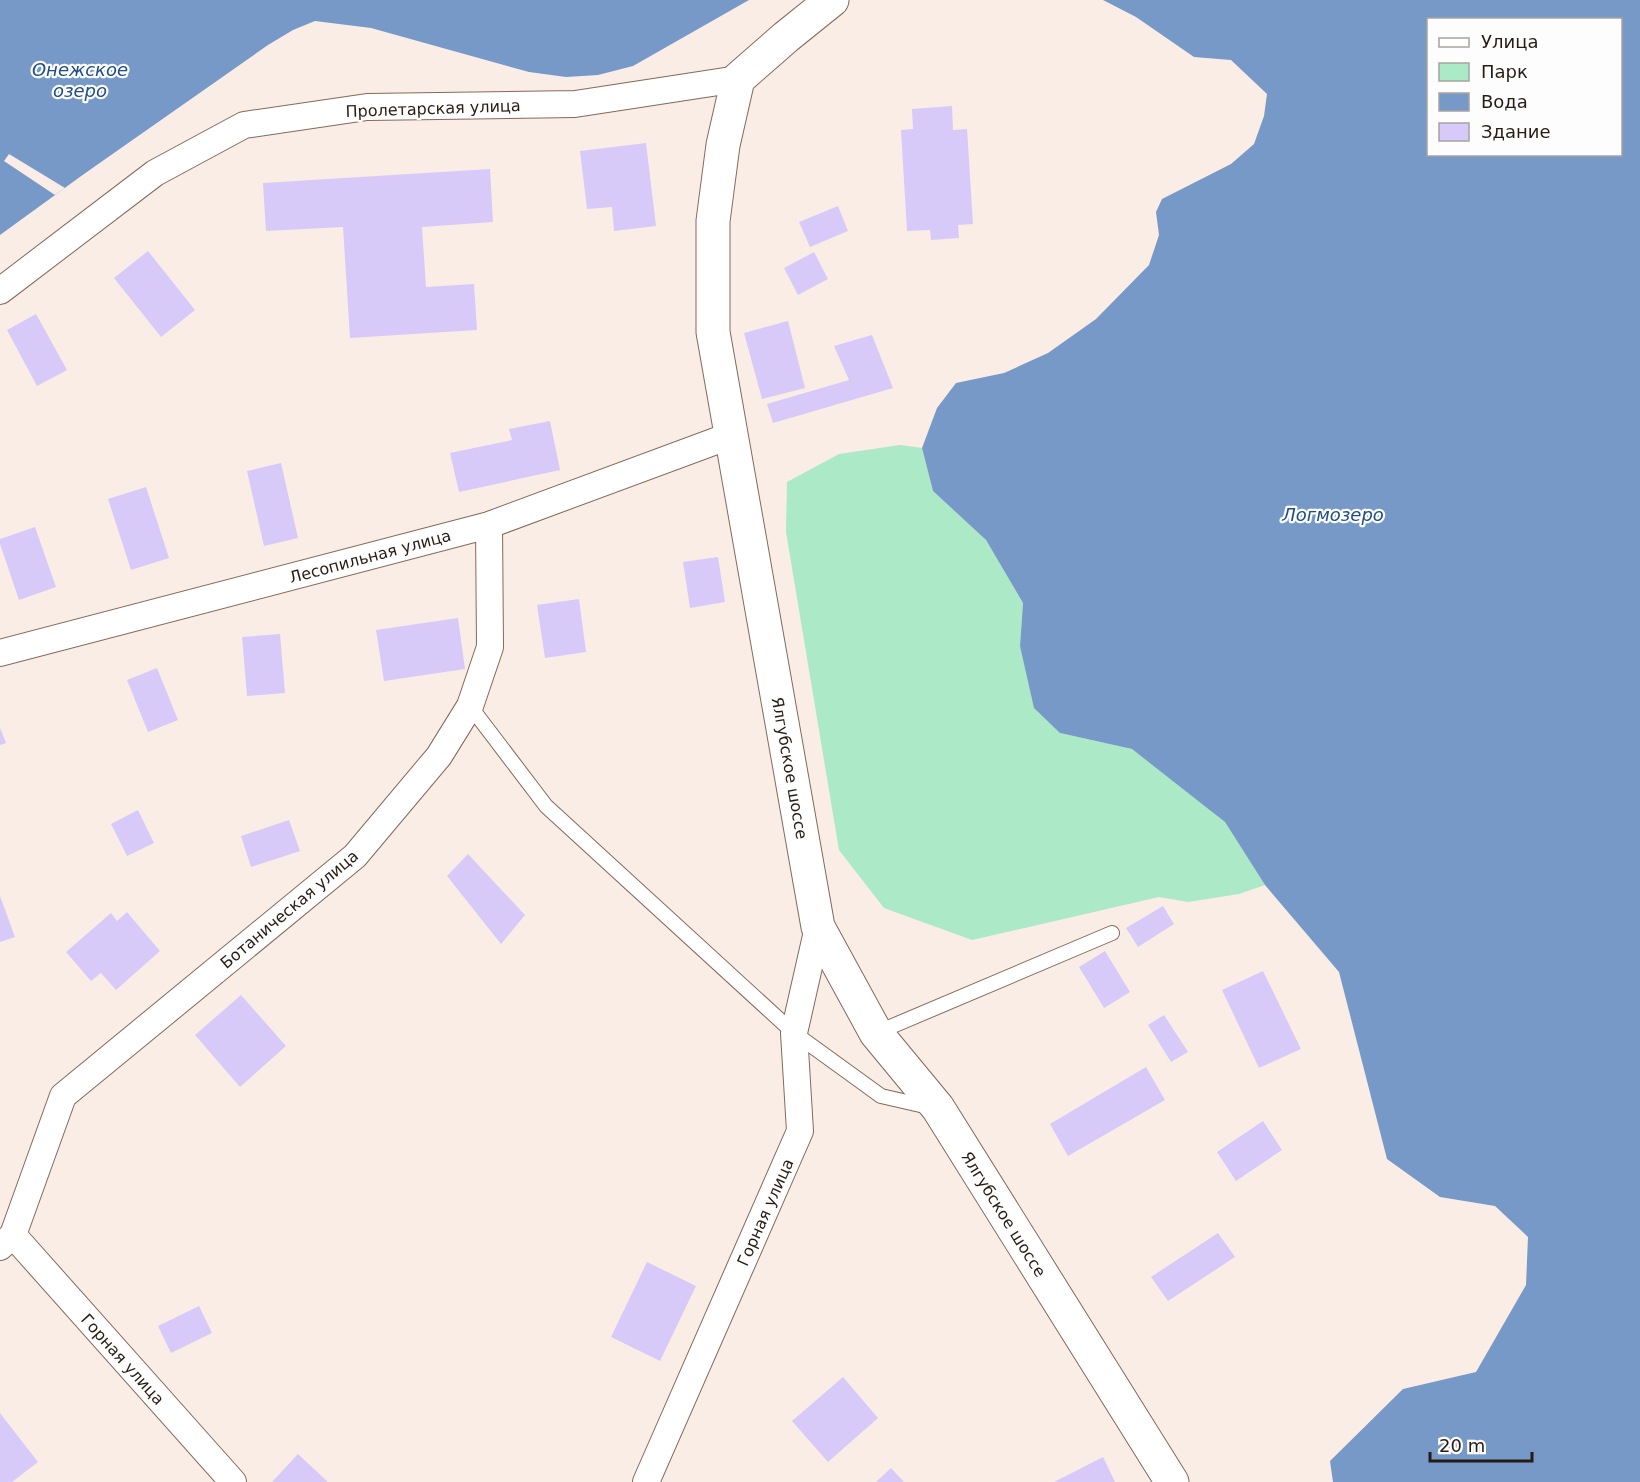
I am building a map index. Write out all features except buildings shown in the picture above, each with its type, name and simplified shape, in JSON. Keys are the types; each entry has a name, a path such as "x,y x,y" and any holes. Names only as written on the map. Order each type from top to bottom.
{"street":[{"path":"738,79 832,0"},
{"name":"Пролетарская улица","path":"0,291 156,172 244,125 367,107 575,104 738,79"},
{"name":"Ялгубское шоссе","path":"738,79 723,145 713,221 713,332 818,927 876,1033 938,1108 1172,1482"},
{"name":"Лесопильная улица","path":"0,652 489,525 732,435"},
{"name":"Ботаническая улица","path":"7,1241 63,1096 355,856 440,756 470,706 490,647 489,525"},
{"name":"Горная улица","path":"646,1482 800,1131 794,1033 818,927"},
{"name":"Горная улица","path":"7,1241 232,1482"}],"lane":[{"path":"470,706 546,806 794,1033 880,1096 938,1108"},
{"path":"876,1033 1112,933"}],"green space":[{"path":"900,445 922,448 933,491 986,540 1023,603 1020,646 1060,733 1132,749 1225,822 1265,885 1239,894 1188,902 1159,897 972,940 884,908 839,850 786,532 787,482 839,454"}],"water":[{"name":"Онежское озеро","path":"0,0 749,0 633,66 598,75 566,77 529,72 371,28 315,21 293,30 268,45 0,235"},
{"name":"Логмозеро","path":"1103,0 1640,0 1640,1482 1333,1482 1330,1461 1403,1389 1476,1372 1526,1285 1528,1237 1495,1206 1440,1197 1387,1159 1339,972 1265,885 1225,822 1132,749 1060,733 1034,708 1020,646 1023,603 986,540 933,491 922,448 937,408 956,383 1004,373 1048,353 1096,319 1149,265 1159,235 1156,212 1162,199 1231,164 1254,144 1264,116 1267,94 1231,60 1194,57 1136,17"}],"pier":[{"path":"9,154 65,188 55,195 4,161"}]}
